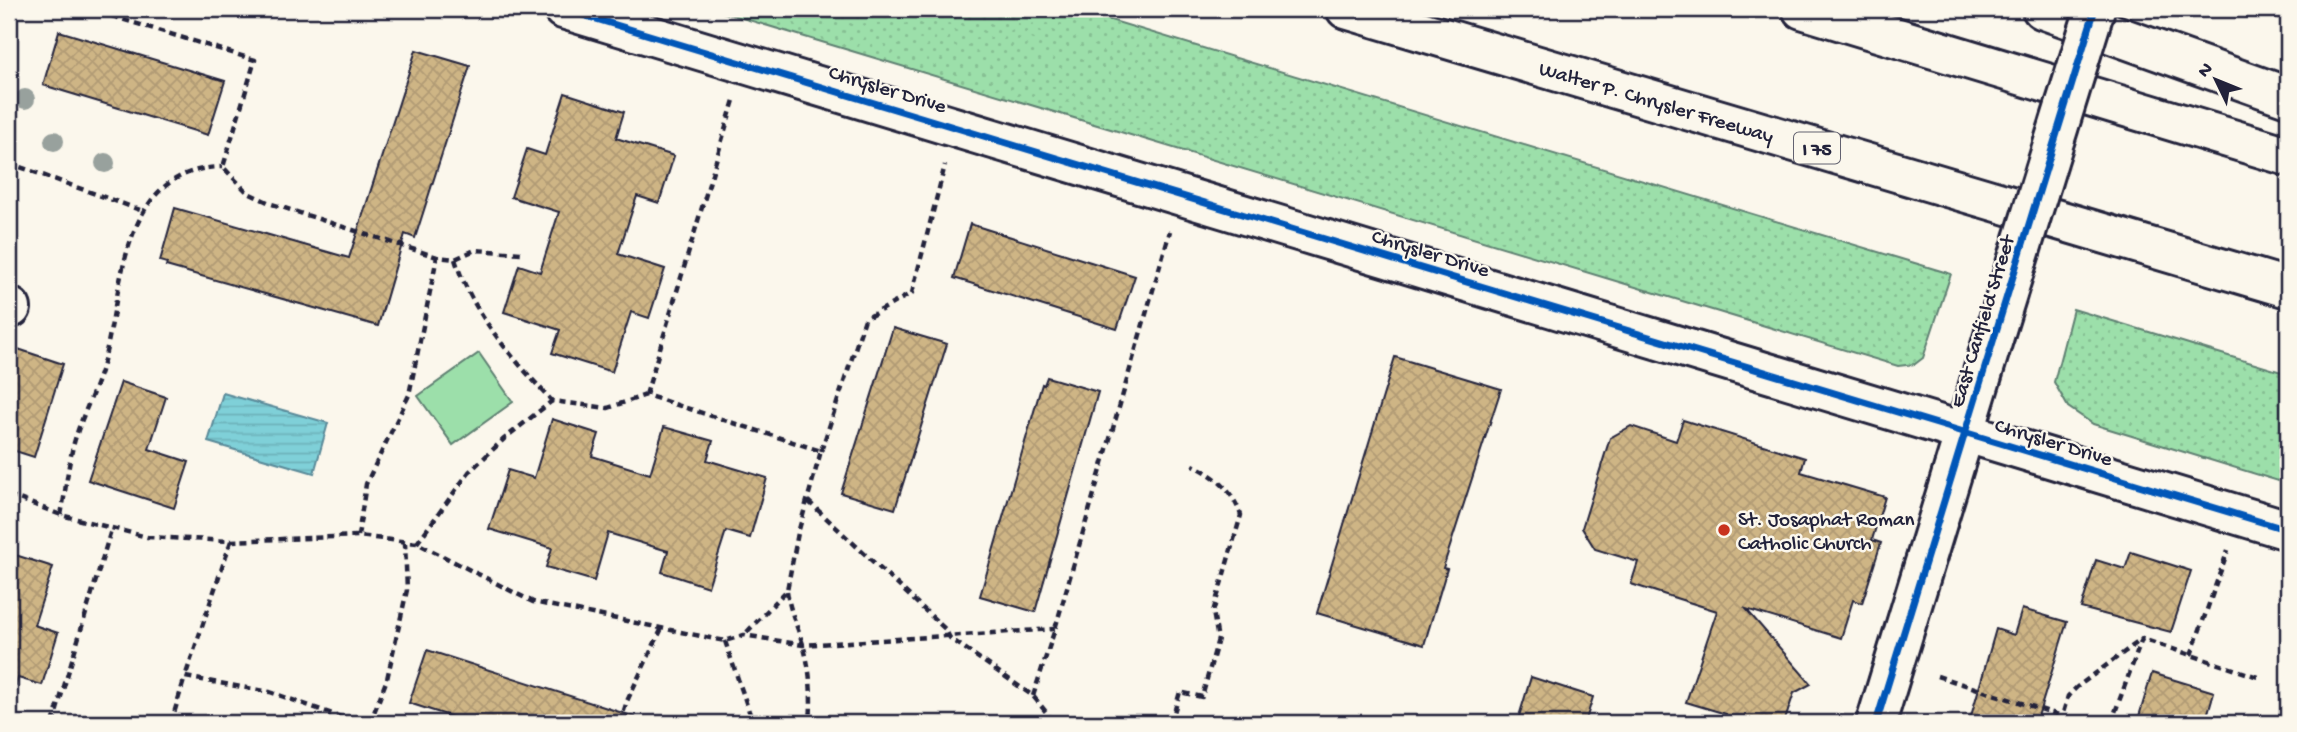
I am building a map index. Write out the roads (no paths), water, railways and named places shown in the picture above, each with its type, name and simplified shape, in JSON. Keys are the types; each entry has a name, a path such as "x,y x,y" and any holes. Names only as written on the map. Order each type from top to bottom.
{"main road":[{"name":"Chrysler Drive","path":"563,9 2288,530"},
{"name":"Walter P. Chrysler Freeway","path":"1346,9 2288,288"},
{"path":"1802,9 2288,156"},
{"path":"2042,9 2288,97"},
{"name":"East Canfield Street","path":"1876,723 2095,9"}],"water":[{"path":"223,393 328,423 314,473 208,442"}],"place":[{"name":"St. Josaphat Roman Catholic Church","path":"1724,530"}]}
